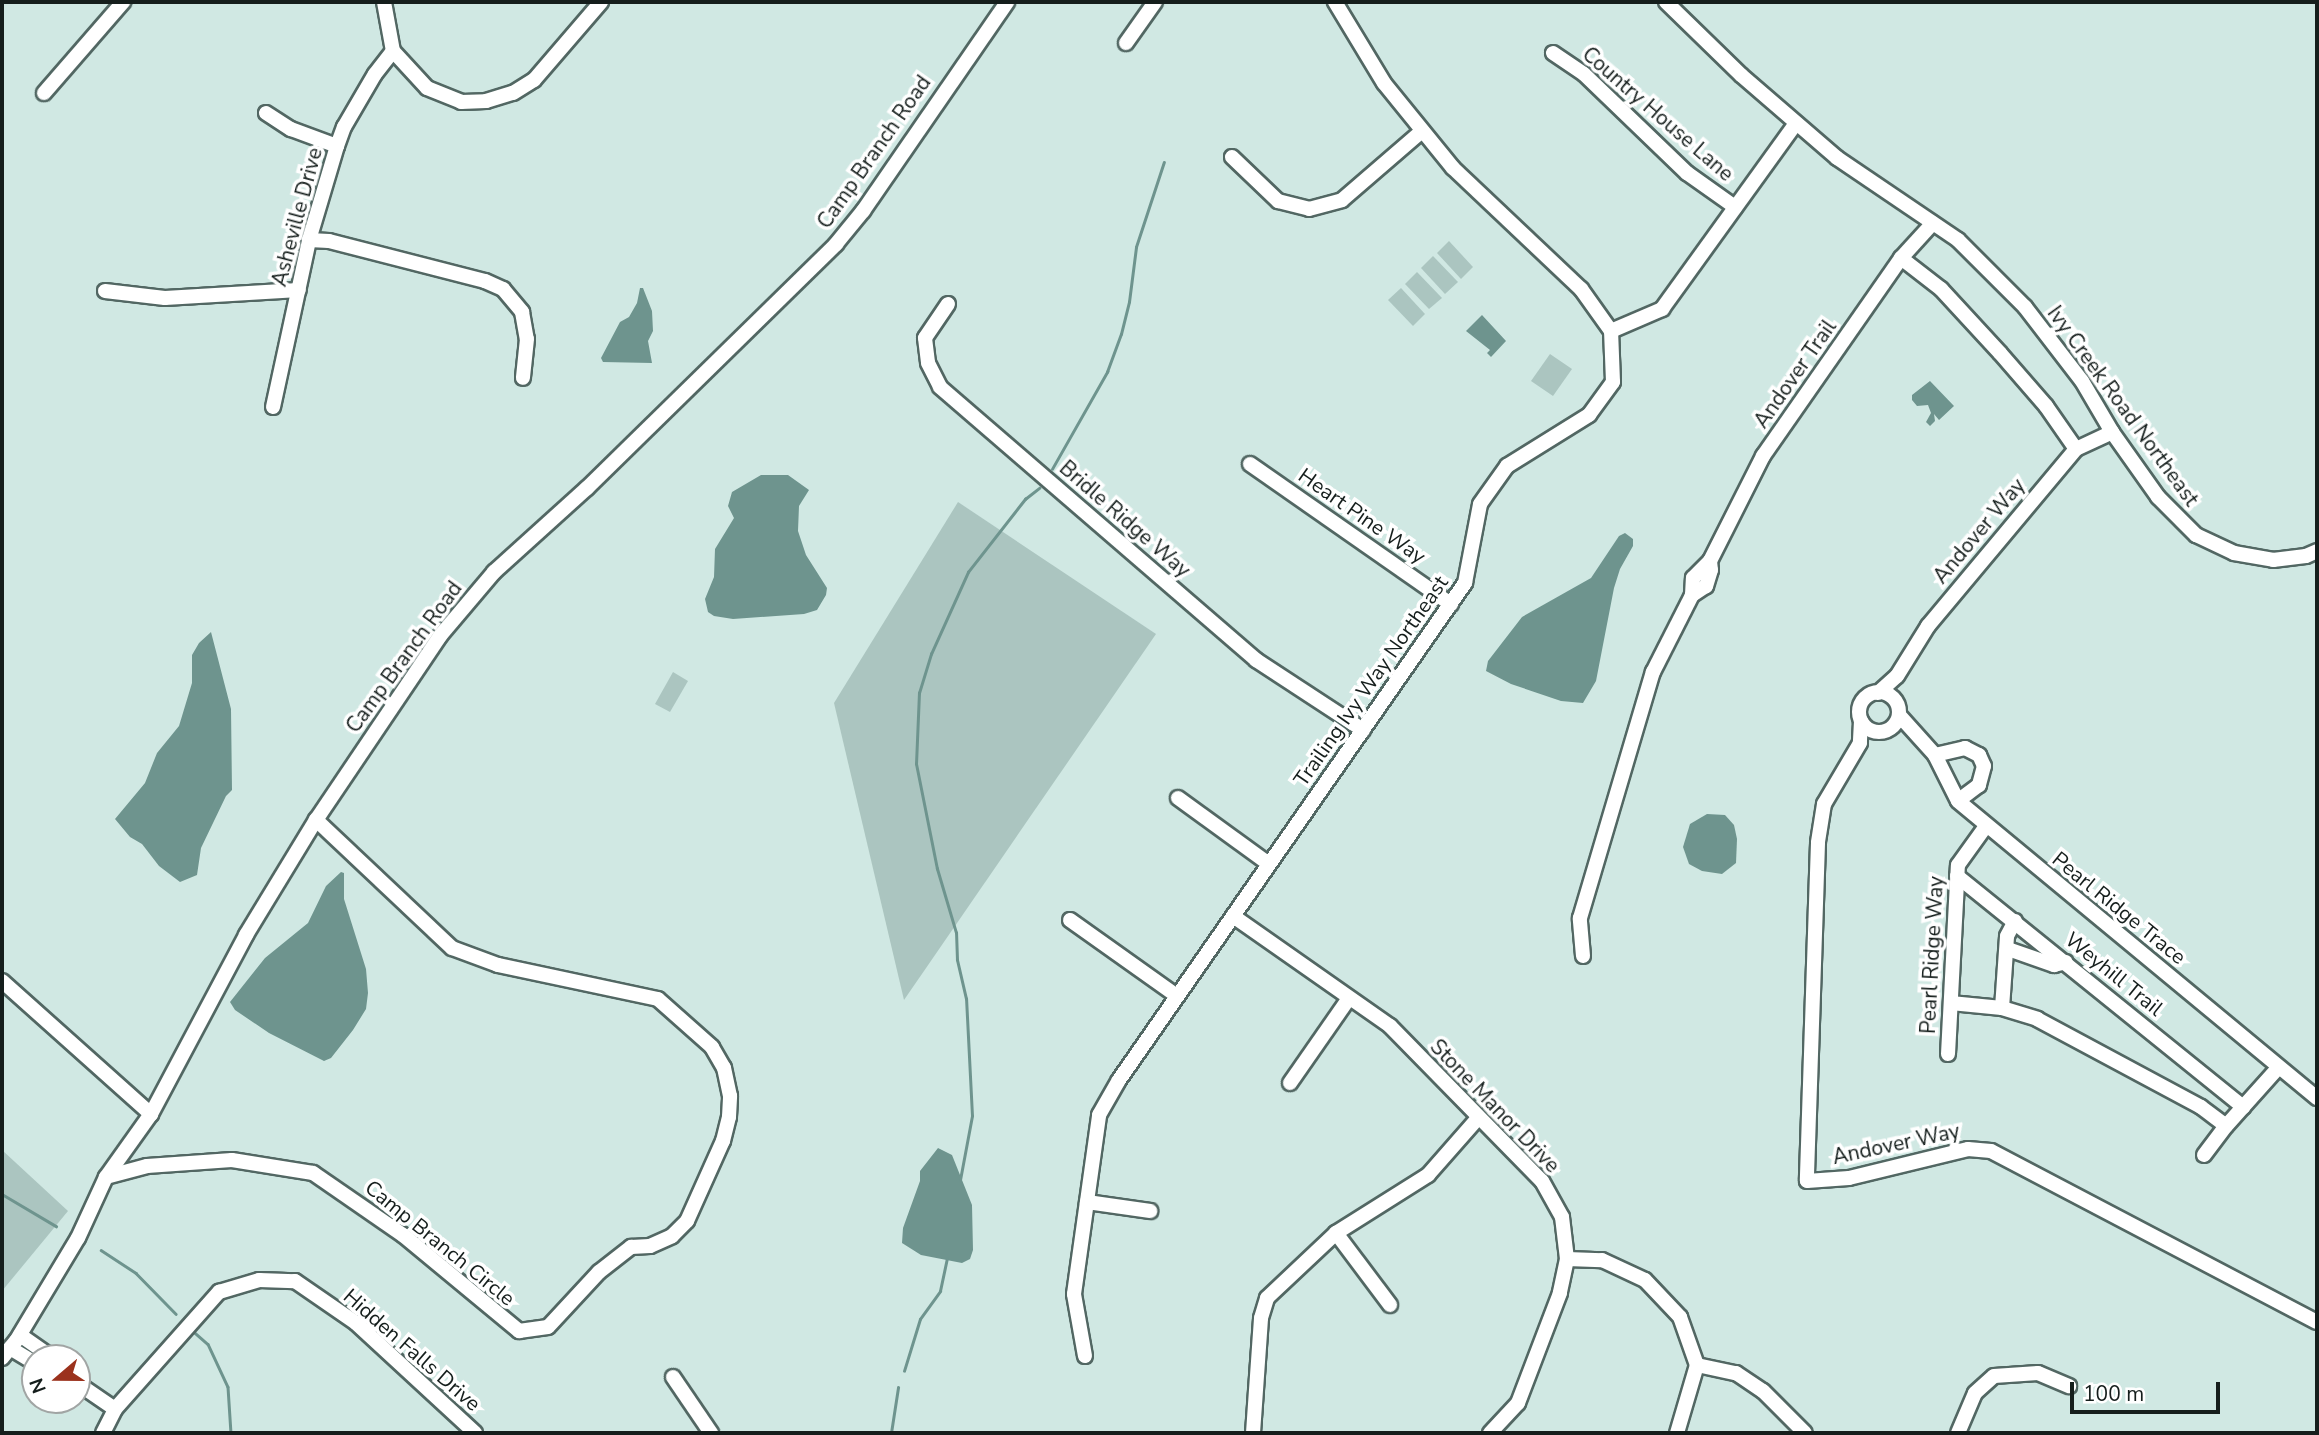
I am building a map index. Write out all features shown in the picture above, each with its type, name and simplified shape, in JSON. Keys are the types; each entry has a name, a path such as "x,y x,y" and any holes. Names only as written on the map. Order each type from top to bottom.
{"street":[{"path":"44,93 123,2"},
{"path":"384,2 393,51 427,88 461,102 486,101 513,93 534,80 601,2"},
{"name":"Camp Branch Road","path":"6,1353 20,1335 78,1238 106,1177 150,1114 246,935 316,820 394,702 464,604 836,244 863,211 1007,2"},
{"path":"1126,43 1155,2"},
{"path":"1335,2 1384,83 1452,168 1581,289 1611,331 1662,309 1796,122"},
{"name":"Ivy Creek Road Northeast","path":"1666,2 1741,75 1837,158 1958,240 2025,307 2082,381 2112,432 2158,497 2196,535 2234,553 2273,560 2306,556 2317,551"},
{"name":"Asheville Drive","path":"273,407 309,240 337,146 344,127 375,74 393,51"},
{"name":"Country House Lane","path":"1553,53 1584,74 1687,173 1735,207"},
{"path":"266,113 292,129 337,146"},
{"path":"1231,157 1278,201 1309,209 1342,200 1422,131"},
{"name":"Andover Trail","path":"1583,956 1580,918 1649,686 1692,596 1693,578 1710,561 1763,456 1901,258 1933,223"},
{"path":"309,240 329,241 485,281 503,289 522,312 527,339 523,378"},
{"path":"1901,258 1941,289 2000,353 2046,407 2076,449"},
{"path":"105,291 164,298 299,290"},
{"name":"Bridle Ridge Way","path":"948,304 925,338 928,363 940,387 1256,660 1363,730"},
{"name":"Trailing Ivy Way Northeast","path":"1085,1356 1074,1294 1099,1115 1119,1080 1465,583 1480,504 1507,466 1590,415 1613,382 1611,331"},
{"name":"Andover Way","path":"1878,692 1898,676 1928,626 2076,449 2112,432"},
{"name":"Heart Pine Way","path":"1250,464 1451,604"},
{"name":"Andover Way","path":"1898,676 1898,709"},
{"path":"1860,743 1885,731 1898,709 1887,694 1878,692 1863,700 1859,712 1861,721 1868,729 1885,731 1914,734"},
{"name":"Pearl Ridge Trace","path":"1898,709 1914,734 1935,755 1958,801 2317,1098"},
{"name":"Andover Way","path":"1861,721 1860,743 1824,804 1818,843 1807,1181 1849,1178 1968,1149 1991,1151 2317,1322"},
{"path":"1935,755 1965,748 1979,755 1984,766 1979,785 1958,801"},
{"path":"1178,798 1269,864"},
{"name":"Camp Branch Circle","path":"106,1177 147,1166 232,1160 313,1173 403,1235 519,1331 548,1327 599,1272 631,1247 650,1246 672,1236 687,1221 723,1141 729,1117 730,1096 724,1069 712,1047 658,999 498,965 452,948 316,820"},
{"name":"Pearl Ridge Way","path":"1948,1054 1958,865 1986,826"},
{"name":"Weyhill Trail","path":"1957,876 2243,1107"},
{"name":"Stone Manor Drive","path":"1233,916 1390,1026 1542,1181 1562,1217 1567,1259 1560,1293 1518,1403 1490,1433"},
{"path":"1070,920 1177,996"},
{"path":"2002,1008 2007,936 2015,921"},
{"path":"2008,950 2054,965 2066,962"},
{"path":"2,981 150,1114"},
{"path":"1290,1083 1349,998"},
{"path":"1951,1003 2002,1008 2036,1019 2201,1107 2226,1126"},
{"path":"2204,1155 2279,1067"},
{"path":"1253,1433 1261,1318 1267,1298 1336,1233 1428,1175 1479,1117"},
{"path":"1087,1202 1150,1210"},
{"path":"1336,1233 1390,1305"},
{"path":"1567,1259 1602,1260 1645,1280 1680,1317 1697,1365 1677,1433"},
{"name":"Hidden Falls Drive","path":"103,1433 115,1409 219,1292 259,1280 295,1282 356,1323 475,1433"},
{"path":"20,1335 33,1344"},
{"path":"1697,1365 1735,1373 1763,1391 1805,1433"},
{"path":"1958,1433 1975,1393 1994,1376 2038,1373 2069,1386"},
{"path":"673,1377 711,1433"},
{"path":"91,1393 115,1409"}],"shaded area":[{"path":"1449,241 1473,267 1461,279 1437,253"},
{"path":"1433,256 1458,282 1445,294 1421,268"},
{"path":"1417,272 1442,298 1429,309 1405,284"},
{"path":"640,288 643,288 652,311 653,331 648,341 652,363 603,362 601,358 620,322 629,317 637,303"},
{"path":"1401,288 1425,314 1413,326 1388,300"},
{"path":"1482,315 1506,341 1491,357 1487,353 1490,350 1466,331"},
{"path":"1550,354 1572,369 1553,396 1531,381"},
{"path":"1930,381 1954,406 1939,420 1934,414 1935,421 1930,426 1926,422 1931,413 1928,405 1917,406 1912,395"},
{"path":"761,475 788,475 809,490 799,506 798,531 806,555 827,588 826,595 817,610 804,614 733,619 714,616 708,612 705,599 714,577 715,549 734,518 728,506 732,492"},
{"path":"958,502 1156,634 904,1000 834,703"},
{"path":"1625,533 1633,539 1633,546 1620,569 1614,588 1596,681 1583,703 1561,701 1511,684 1486,671 1488,661 1522,617 1591,578 1619,536"},
{"path":"211,632 231,709 232,790 226,796 201,848 197,875 180,882 159,866 142,844 130,837 115,819 145,783 157,753 179,726 192,683 192,655 199,643"},
{"path":"673,672 688,681 670,712 655,704"},
{"path":"1707,814 1725,815 1734,825 1737,839 1736,863 1722,874 1702,871 1689,864 1683,847 1690,824"},
{"path":"341,872 344,873 344,899 366,969 368,993 366,1009 353,1030 331,1058 324,1061 269,1033 235,1010 230,1002 265,958 308,923 326,886"},
{"path":"938,1148 952,1155 972,1205 973,1250 970,1259 962,1263 921,1255 902,1243 903,1228 920,1181 920,1171"},
{"path":"2,1150 68,1211 2,1291"}],"waterway":[{"path":"1052,469 1107,372 1121,334 1129,302 1136,247 1164,162"},
{"path":"960,1180 972,1116 966,999 957,960 956,933 937,869 916,764 919,693 931,654 968,572 1025,499 1039,488"},
{"path":"2,1194 56,1226"},
{"path":"101,1250 136,1273 176,1314"},
{"path":"904,1371 920,1319 940,1291 947,1259"},
{"path":"194,1332 208,1344 228,1387 231,1433"},
{"path":"891,1433 898,1388"}]}
